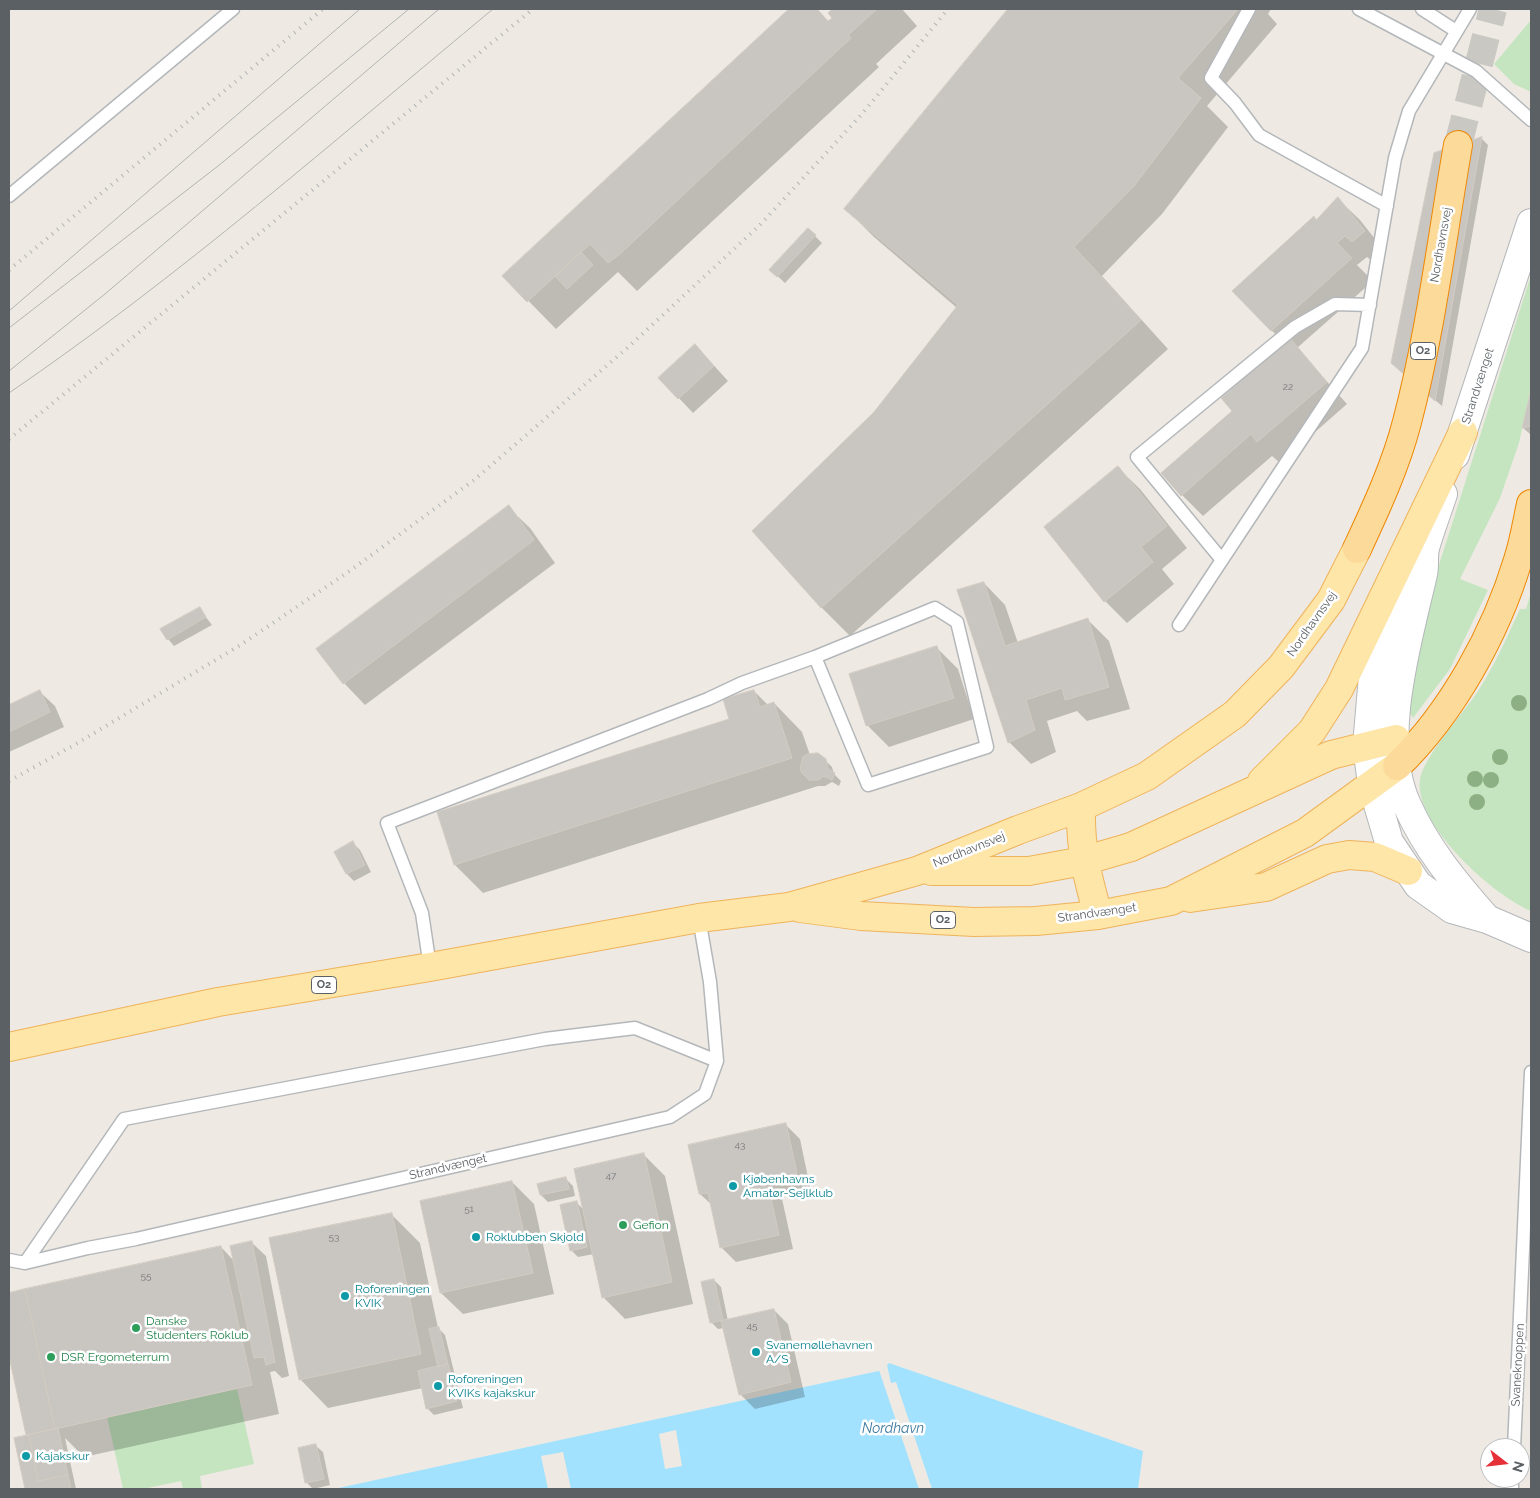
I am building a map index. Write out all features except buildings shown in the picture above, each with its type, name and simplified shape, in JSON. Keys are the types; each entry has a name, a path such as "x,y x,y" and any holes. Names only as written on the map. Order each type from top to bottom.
{"highway":[{"name":"Nordhavnsvej","path":"1357,549 1378,506 1407,424 1422,356 1458,145"},
{"name":"O2","path":"1397,766 1421,743 1450,700 1494,626 1519,559 1531,504"}],"main road":[{"path":"1248,794 1312,731 1339,689 1463,432"},
{"name":"Nordhavnsvej","path":"917,871 1081,807 1147,776 1235,714 1281,668 1331,600 1357,549"},
{"path":"917,871 1029,871 1083,861 1131,847 1332,756 1396,739"},
{"name":"Strandvænget","path":"789,907 862,916 974,922 1036,922 1098,916 1171,901 1305,833 1397,766"},
{"path":"1081,807 1080,839 1083,861 1098,916"},
{"path":"1171,901 1266,887 1327,859 1349,855 1375,857 1408,871"},
{"name":"Strandvænget","path":"9,1047 218,1002 430,967 698,918 789,907 917,871"}],"street":[{"name":"Strandvænget","path":"1372,784 1367,746 1373,676 1390,617 1425,550 1531,223"},
{"name":"Strandvænget","path":"1397,766 1397,709 1406,641 1423,572 1425,550"},
{"path":"1397,766 1406,804 1435,856 1488,919"},
{"path":"1372,784 1389,842 1418,885 1452,909 1488,919 1531,938"}],"lane":[{"path":"9,196 233,9"},
{"path":"1248,9 1211,78 1235,103 1259,134 1387,206"},
{"path":"1359,9 1444,52 1476,71 1531,120"},
{"path":"1422,9 1456,31"},
{"path":"1179,625 1362,348 1395,158 1409,111 1470,9"},
{"path":"1222,560 1137,456 1295,327 1335,304 1370,305"},
{"path":"430,967 422,913 387,823 708,699 742,683 815,657 935,608 957,622 987,747 868,785 815,657"},
{"name":"Strandvænget","path":"9,1260 25,1263 136,1239 670,1117 705,1094 717,1061 710,982 698,918"},
{"path":"25,1263 124,1118 545,1039 635,1028 717,1061"},
{"name":"Svaneknoppen","path":"1514,1438 1531,1072"}],"green space":[{"path":"1531,20 1531,92 1514,84 1494,64"},
{"path":"1531,275 1531,387 1519,443 1500,498 1460,579 1488,590 1450,669 1413,718 1410,713 1413,674 1430,593"},
{"path":"1531,593 1531,911 1515,903 1478,875 1442,837 1429,816 1421,797 1420,779 1436,747 1484,681 1520,609 1526,609"},
{"path":"237,1389 254,1464 200,1476 202,1489 183,1489 181,1481 143,1489 123,1489 107,1417"}],"water":[{"name":"Nordhavn","path":"889,1363 1143,1451 1138,1489 334,1489 883,1370"}],"pier":[{"path":"887,1365 891,1383 896,1382 932,1489 919,1489 879,1370 883,1370"},
{"path":"676,1430 682,1466 665,1469 659,1434"},
{"path":"563,1452 571,1489 548,1489 541,1456"}],"tunnel":[{"path":"1458,145 1493,9"}],"tram line":[{"path":"9,311 360,9"},
{"path":"9,328 218,166 409,9"},
{"path":"9,371 105,294 439,9"},
{"path":"9,393 72,349 195,255 493,9"}],"railway":[{"path":"9,270 323,9"},
{"path":"9,439 533,9"},
{"path":"9,781 76,744 242,644 351,570 474,480 625,350 760,225 862,114 948,9"}],"place":[{"name":"Kjøbenhavns Amatør-Sejlklub","path":"733,1186"},
{"name":"Gefion","path":"623,1225"},
{"name":"Roklubben Skjold","path":"476,1237"},
{"name":"Roforeningen KVIK","path":"345,1296"},
{"name":"Danske Studenters Roklub","path":"136,1328"},
{"name":"Svanemøllehavnen A/S","path":"756,1352"},
{"name":"DSR Ergometerrum","path":"51,1357"},
{"name":"Roforeningen KVIKs kajakskur","path":"438,1386"},
{"name":"Kajakskur","path":"26,1456"}]}
